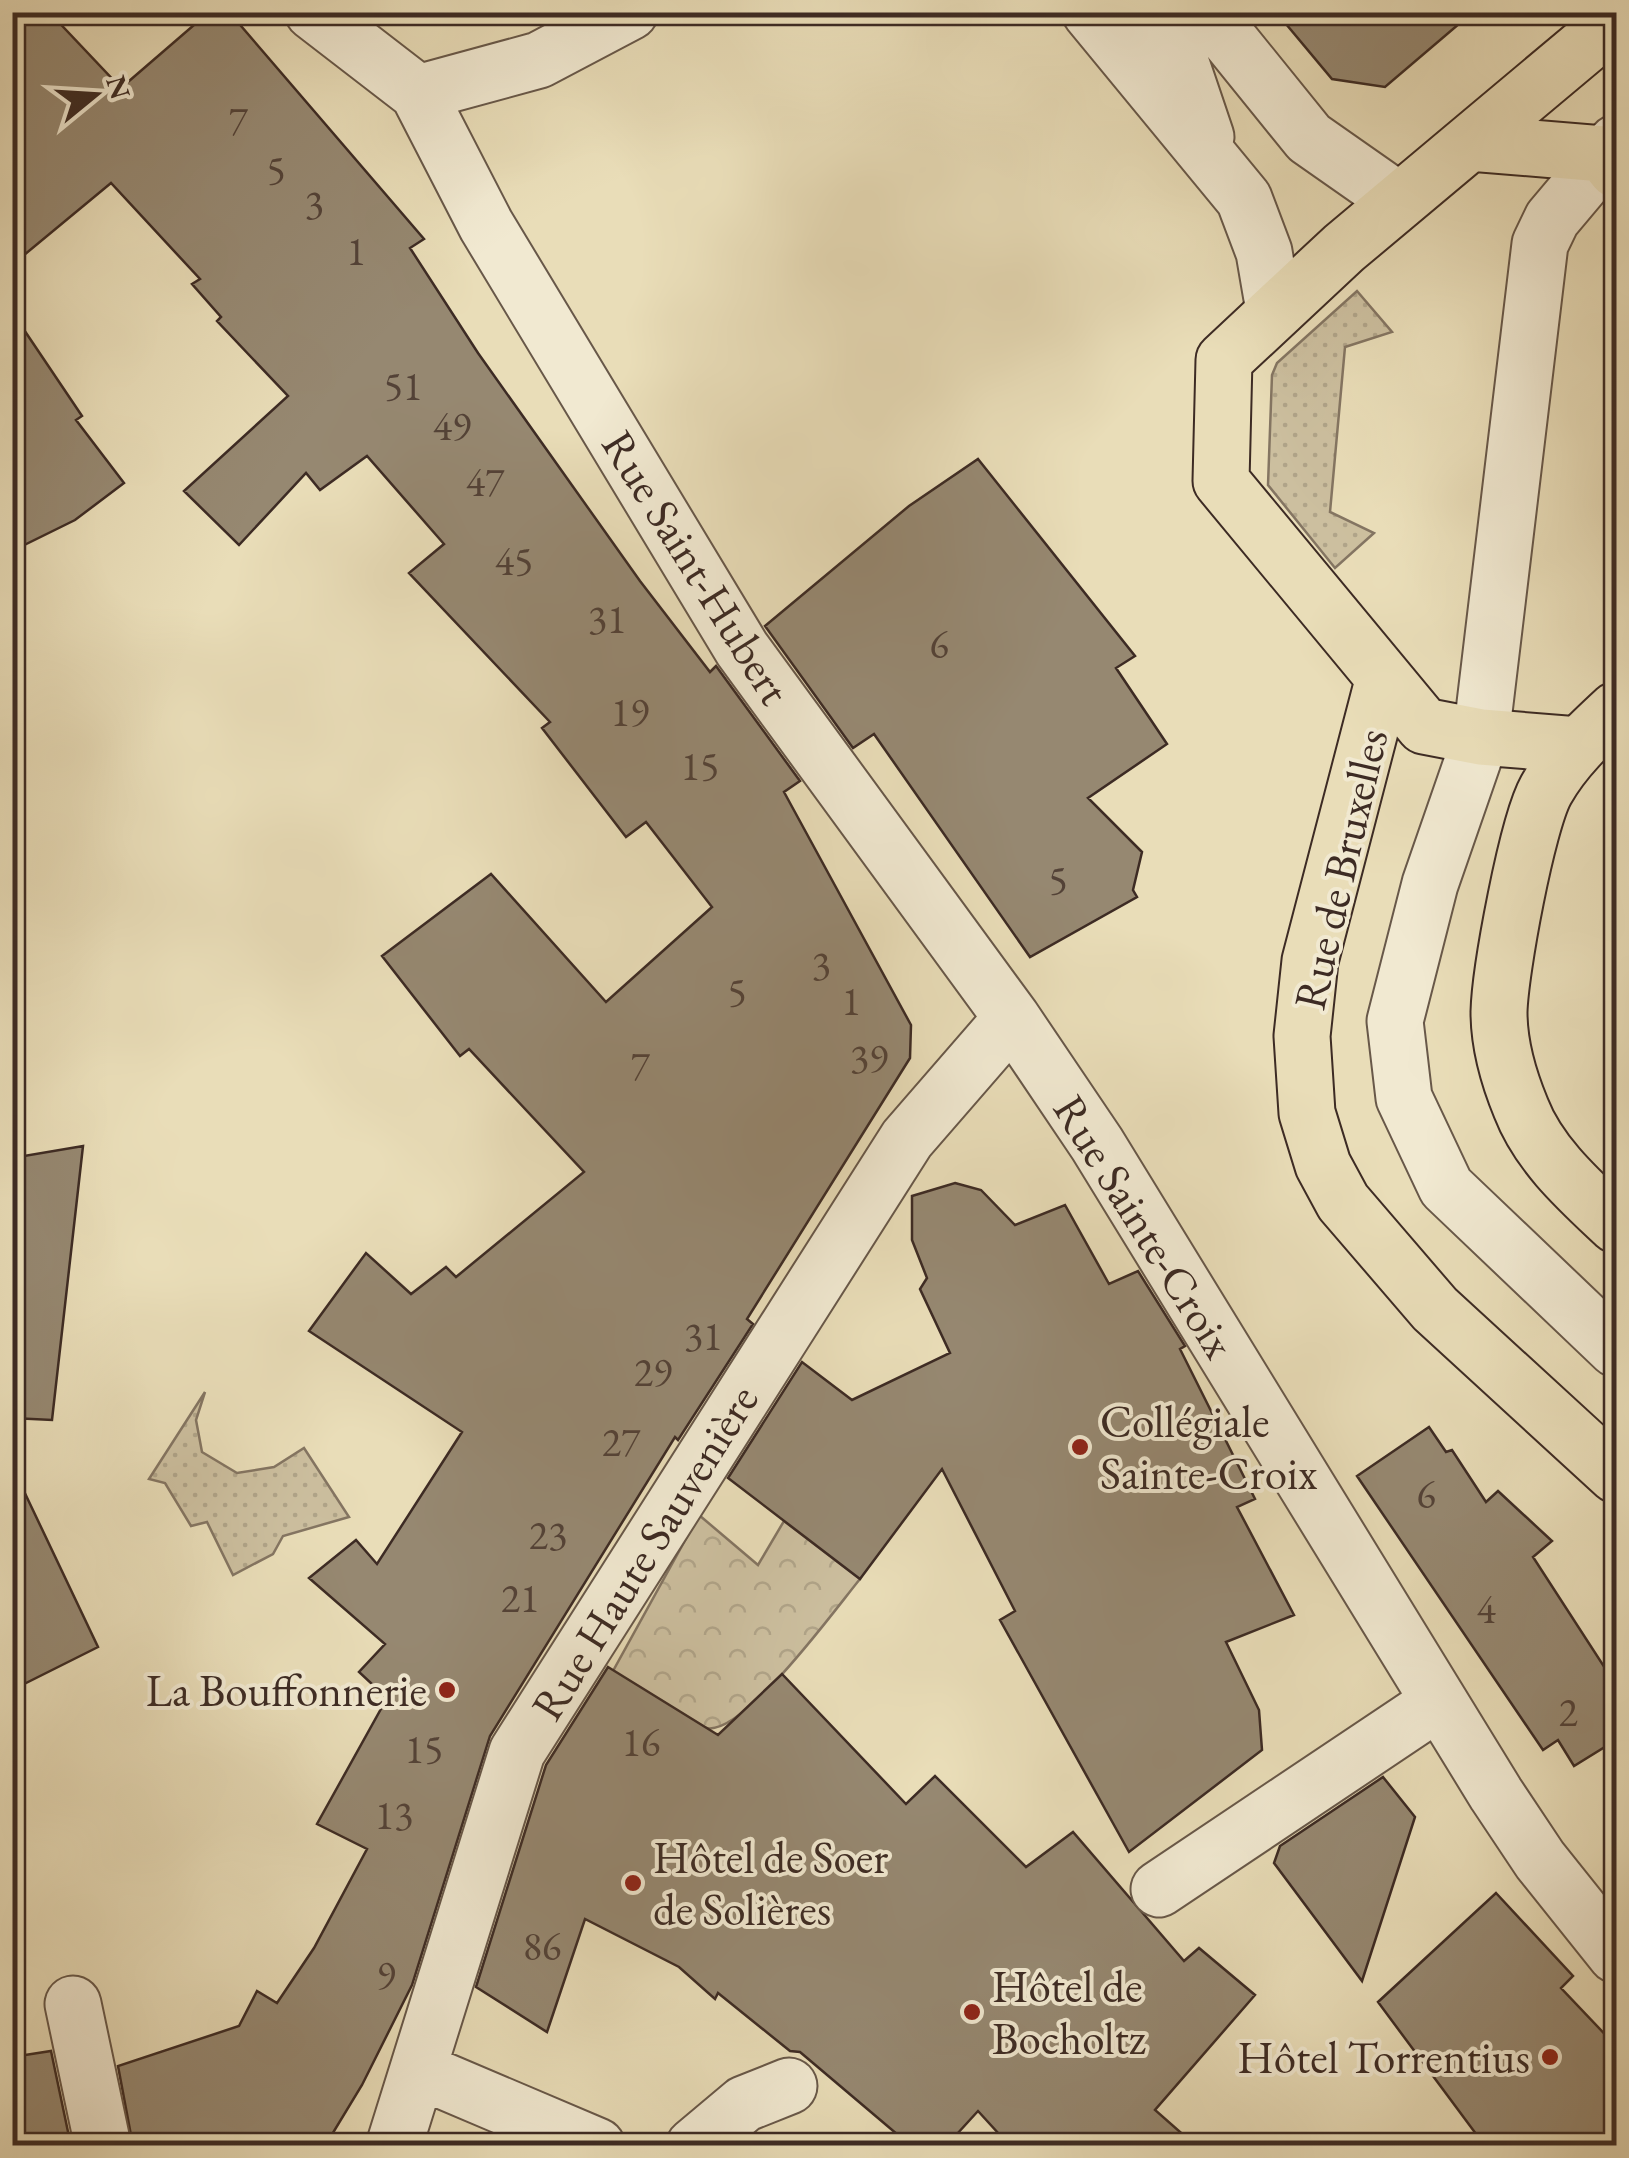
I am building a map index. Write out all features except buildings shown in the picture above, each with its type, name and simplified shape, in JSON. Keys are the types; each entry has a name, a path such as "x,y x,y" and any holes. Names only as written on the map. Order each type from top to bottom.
{"main road":[{"path":"1597,728 1482,737 1424,726 1221,481 1224,360 1274,310 1399,201 1616,20"},
{"path":"1470,142 1612,156"},
{"name":"Rue de Bruxelles","path":"1383,681 1310,961 1302,1036 1306,1113 1324,1165 1343,1202 1435,1309 1616,1475"},
{"path":"1597,728 1544,792 1520,880 1499,1010 1510,1078 1538,1141 1578,1190 1616,1225"}],"street":[{"path":"313,12 418,94 539,60 630,12"},
{"path":"1090,12 1134,71 1244,199 1264,252 1274,310"},
{"path":"1151,12 1177,52 1214,161"},
{"path":"1207,12 1308,138 1399,201"},
{"name":"Rue Saint-Hubert","path":"418,94 486,225 742,650 1012,1018"},
{"path":"1612,156 1552,219 1540,244 1482,737 1430,884 1396,1021 1404,1098 1446,1187 1616,1349"},
{"name":"Rue Sainte-Croix","path":"1012,1018 1097,1144 1496,1794 1540,1860 1616,1955"},
{"name":"Rue Haute Sauvenière","path":"394,2146 517,1752 907,1139 1012,1018"},
{"path":"1159,1889 1437,1702"},
{"path":"73,2004 103,2146"},
{"path":"418,2070 596,2146"},
{"path":"694,2146 744,2104 790,2086"}],"green space":[{"path":"1357,291 1392,332 1345,347 1330,512 1374,533 1335,568 1268,485 1272,375 1277,363"},
{"path":"205,1392 196,1420 202,1452 237,1473 274,1467 304,1448 349,1517 283,1536 273,1554 233,1575 207,1522 191,1526 165,1483 149,1479"},
{"path":"699,1515 758,1565 784,1521 860,1579 765,1692 742,1713 722,1725 706,1728 613,1671"}],"place":[{"name":"Collégiale Sainte-Croix","path":"1080,1447"},
{"name":"La Bouffonnerie","path":"447,1690"},
{"name":"Hôtel de Soer de Solières","path":"633,1883"},
{"name":"Hôtel de Bocholtz","path":"972,2012"},
{"name":"Hôtel Torrentius","path":"1550,2057"}]}
